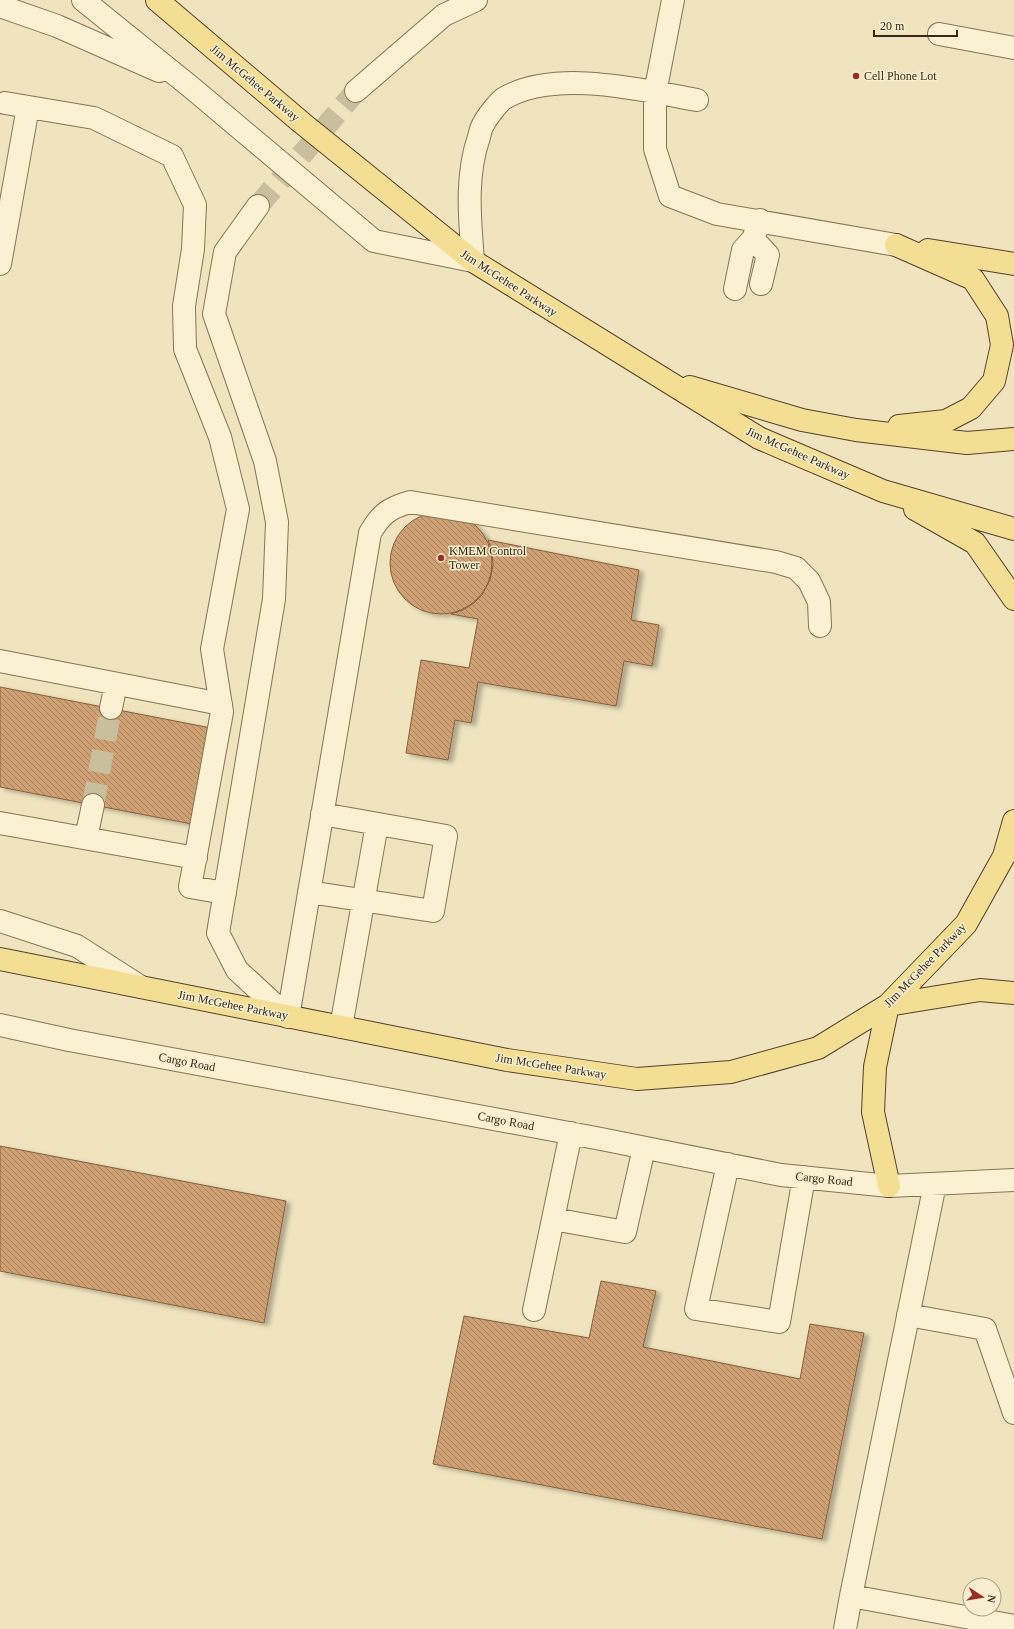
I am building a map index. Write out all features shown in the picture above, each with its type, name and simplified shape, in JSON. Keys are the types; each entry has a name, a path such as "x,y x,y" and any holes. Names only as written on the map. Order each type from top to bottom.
{"main road":[{"name":"Jim McGehee Parkway","path":"157,0 302,123 473,261 759,438 882,490"},
{"path":"896,245 1014,264"},
{"path":"856,430 946,421 971,408 994,381 1002,345 997,316 973,279 896,245"},
{"path":"662,378 802,420 856,430 967,443 1014,439"},
{"path":"882,490 1014,529"},
{"path":"882,490 975,543 1014,599"},
{"name":"Jim McGehee Parkway","path":"0,960 507,1060 637,1079 731,1072 818,1048 888,1005 966,924 1009,849 1014,821"},
{"path":"889,1186 873,1112 875,1068 888,1005 980,990 1014,993"}],"street":[{"path":"83,0 192,88 374,241 473,261 470,190 474,150 483,124 502,100 526,89 562,84 600,84 697,100"},
{"path":"356,91 444,15 476,0"},
{"path":"673,0 655,93 655,149 670,196 757,230 896,245"},
{"path":"0,6 57,26 153,68 192,88"},
{"path":"939,34 1014,48"},
{"path":"2,104 94,118 172,156 195,205 193,249 184,306 185,349 220,437 238,509 212,649 222,712 190,887 225,893"},
{"path":"0,264 28,107"},
{"path":"258,206 225,252 214,314 265,461 277,522 274,599 218,933 237,970 288,1017"},
{"path":"757,230 768,255 761,284"},
{"path":"735,289 743,250 757,230"},
{"path":"288,1017 370,533 379,517 395,506 410,502 776,562 796,568 810,581 819,602 820,626"},
{"path":"0,661 221,704"},
{"path":"111,708 116,684"},
{"path":"86,838 92,805"},
{"path":"309,892 433,911 446,836 322,814"},
{"path":"0,823 196,858"},
{"path":"342,1027 377,824"},
{"path":"0,921 77,946 141,987"},
{"name":"Cargo Road","path":"0,1025 77,1041 571,1133 781,1175 889,1186 1014,1180"},
{"path":"534,1310 571,1133"},
{"path":"553,1219 625,1232 644,1148"},
{"path":"728,1164 696,1309 779,1322 804,1177"},
{"path":"845,1629 935,1184"},
{"path":"908,1315 985,1329 1014,1413"},
{"path":"851,1596 1014,1626"}],"building":[{"name":"KMEM Control Tower","path":"441,512 451,513 470,520 484,534 491,553 491,573 484,592 470,606 451,613 441,614 431,613 412,606 398,592 391,573 390,563 391,553 398,534 412,520 431,513"},
{"path":"488,540 639,570 631,620 659,625 652,666 624,661 616,706 478,682 471,723 455,720 448,760 406,753 421,660 469,668 478,619 451,614 463,610 474,603 482,595 490,580 493,565 492,551"},
{"path":"0,687 211,728 192,824 0,787"},
{"path":"0,1146 286,1201 264,1323 0,1271"},
{"path":"601,1281 656,1291 643,1347 800,1379 810,1324 864,1333 822,1539 433,1464 464,1316 589,1338"}],"tunnel":[{"path":"258,206 356,91"},
{"path":"93,805 111,708"}],"place":[{"name":"Cell Phone Lot","path":"856,76"},
{"name":"KMEM Control Tower","path":"441,558"}]}
